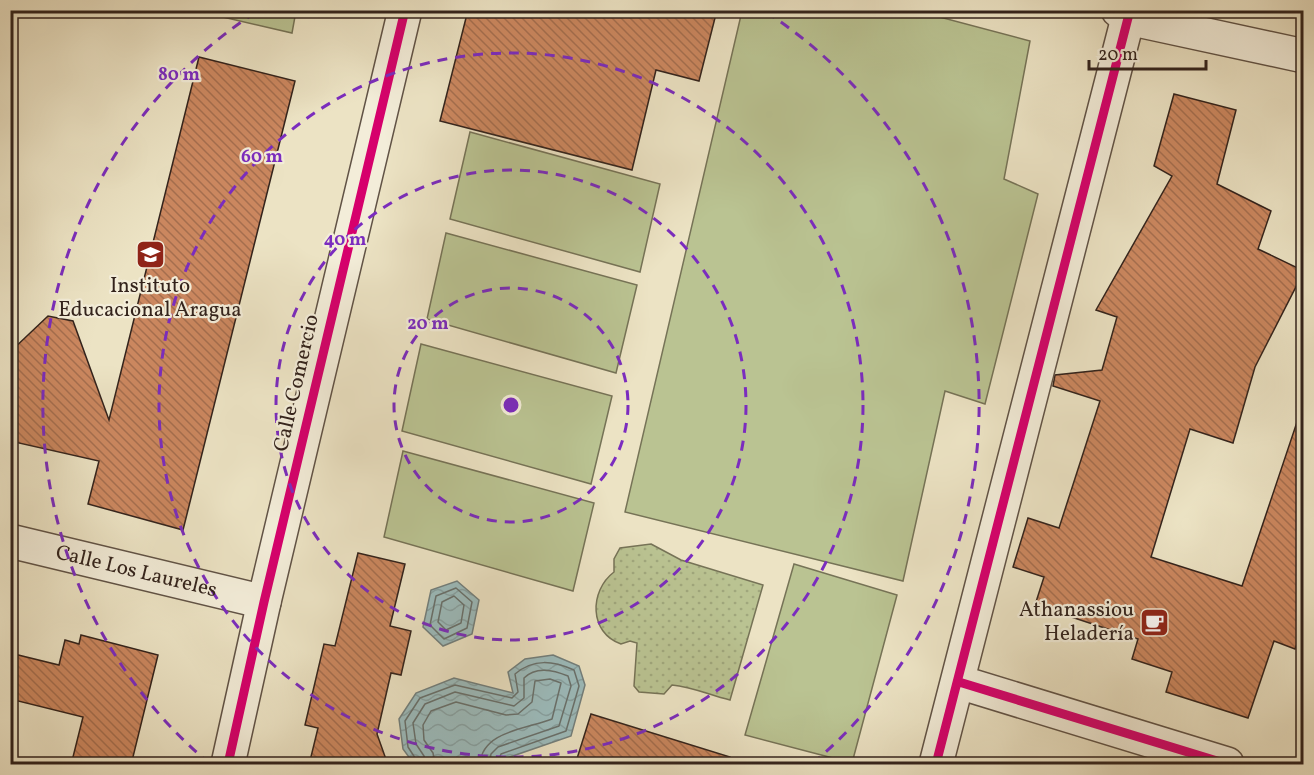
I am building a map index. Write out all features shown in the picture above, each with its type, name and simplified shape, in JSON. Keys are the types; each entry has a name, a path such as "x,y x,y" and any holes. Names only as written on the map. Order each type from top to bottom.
{"street":[{"name":"Calle Comercio","path":"228,765 264,602 405,10"},
{"path":"936,765 959,682 1123,14 1304,56"},
{"name":"Calle Los Laureles","path":"10,541 264,602"},
{"path":"959,682 1227,765"}],"green space":[{"path":"197,11 296,11 292,33"},
{"path":"742,11 917,11 1030,41 1004,179 1038,194 985,404 945,391 903,581 625,512"},
{"path":"470,132 660,184 640,272 450,219"},
{"path":"446,233 637,285 616,373 427,319"},
{"path":"421,344 612,396 591,484 402,431"},
{"path":"403,451 594,503 573,591 384,537"},
{"path":"651,544 681,560 763,585 730,700 672,685 664,694 639,692 634,686 637,643 630,641 621,644 610,639 603,631 596,611 597,600 606,580 614,572 614,559 620,548"},
{"path":"794,564 897,595 852,763 745,735"}],"water":[{"path":"457,581 479,600 472,634 443,646 423,627 431,590"},
{"path":"553,655 579,666 585,685 571,736 504,759 502,764 414,764 403,749 399,719 416,693 454,678 513,693 508,672 525,659"}],"building":[{"path":"468,10 717,10 699,81 656,70 632,170 440,121"},
{"path":"199,57 295,81 183,530 88,504 99,461 10,441 10,352 48,316 73,321 109,420"},
{"path":"1174,94 1236,110 1217,184 1271,211 1258,249 1304,271 1255,367 1233,443 1190,429 1151,557 1242,586 1298,419 1304,420 1304,625 1295,649 1274,641 1248,718 1166,692 1172,672 1132,659 1138,639 1035,605 1044,577 1013,567 1028,518 1059,528 1100,401 1053,386 1055,375 1102,370 1117,317 1096,310 1172,176 1154,166"},
{"path":"358,553 405,564 390,626 411,631 401,675 391,673 377,734 388,765 309,765 318,728 305,725 324,644 335,646"},
{"path":"81,635 158,655 131,765 71,765 83,717 10,699 10,653 59,665 65,640 79,644"},
{"path":"591,714 730,757 729,765 575,765"}],"cycle path":[{"path":"228,764 264,602 405,10"},
{"path":"936,764 1128,18"},
{"path":"959,682 1227,764"}],"place":[{"name":"Instituto Educacional Aragua","path":"150,255"},
{"name":"Athanassiou Heladería","path":"1155,622"}]}
